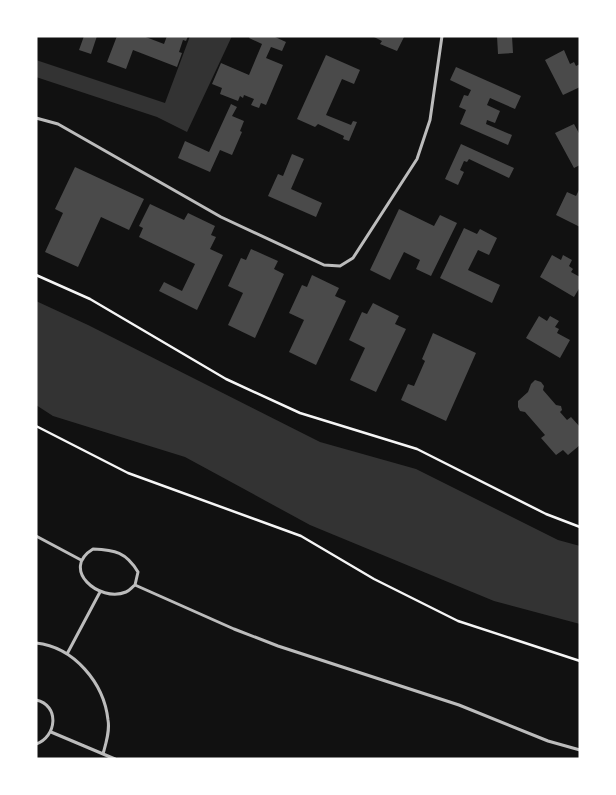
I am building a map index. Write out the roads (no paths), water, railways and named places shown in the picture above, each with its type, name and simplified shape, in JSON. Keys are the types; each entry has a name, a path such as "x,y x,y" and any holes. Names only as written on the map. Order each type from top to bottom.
{"lane":[{"path":"36,118 58,124 221,217 324,265 340,266 353,258 417,159 430,120 442,36"},
{"path":"36,536 81,560"},
{"path":"93,549 115,551 126,556 138,572 135,585 126,592 113,594 100,592 83,578 80,569 81,560 86,553 93,549"},
{"path":"135,585 226,626 459,705 548,741 580,750"},
{"path":"67,654 100,592"},
{"path":"36,643 49,644 67,654 88,671 103,696 109,721 108,737 103,754"},
{"path":"36,700 48,706 52,712 54,725 43,741 36,744"},
{"path":"51,732 115,759"}]}
